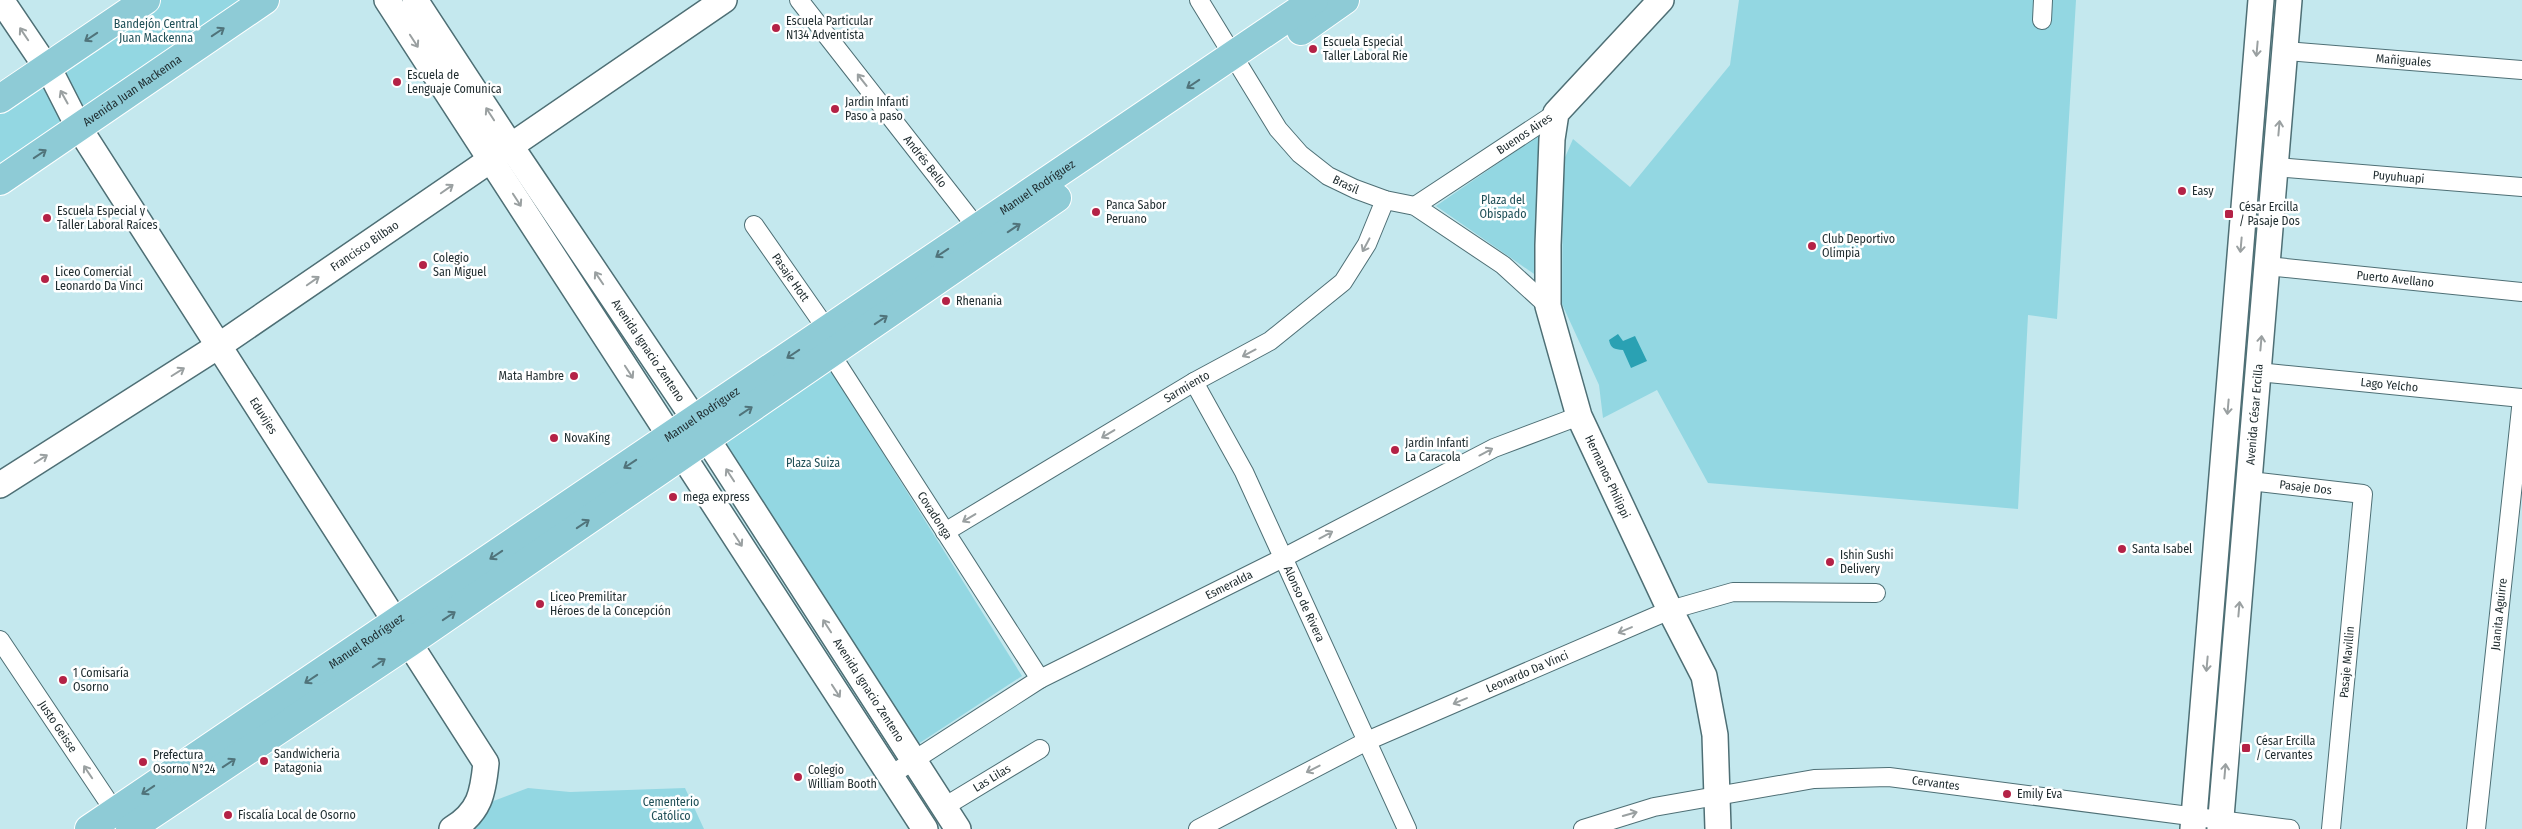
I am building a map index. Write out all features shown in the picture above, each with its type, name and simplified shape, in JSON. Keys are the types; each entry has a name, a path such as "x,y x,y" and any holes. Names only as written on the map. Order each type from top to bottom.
{"main road":[{"name":"Eduvijes","path":"1,0 46,67 79,128 220,345 486,763 482,795 469,816 452,829"},
{"path":"0,99 146,0"},
{"name":"Avenida Juan Mackenna","path":"0,181 265,0"},
{"name":"Avenida Ignacio Zenteno","path":"387,0 500,152 700,430 958,829"},
{"name":"Avenida Ignacio Zenteno","path":"415,0 500,152 677,446 926,829"},
{"name":"Francisco Bilbao","path":"0,485 220,345 724,0"},
{"name":"Manuel Rodríguez","path":"89,829 124,823 1238,64 1314,0"},
{"name":"Manuel Rodríguez","path":"829,342 978,229 1238,64 1345,0"},
{"name":"Buenos Aires","path":"1556,112 1661,0"},
{"path":"2194,823 2261,0"},
{"name":"Avenida César Ercilla","path":"2221,824 2289,0"},
{"name":"Hermanos Philippi","path":"1556,112 1550,197 1548,306 1579,416 1670,610 1704,676 1715,735 1718,829"}],"street":[{"name":"Andrés Bello","path":"799,0 978,229"},
{"name":"Brasil","path":"1199,0 1278,129 1300,154 1328,176 1385,200 1415,206 1502,265 1548,306"},
{"path":"2042,20 2043,0"},
{"name":"Mañiguales","path":"2285,50 2522,70"},
{"name":"Buenos Aires","path":"1415,206 1556,112"},
{"name":"Puyuhuapi","path":"2275,167 2522,186"},
{"name":"Sarmiento","path":"945,532 1194,382 1270,341 1343,282 1368,244 1385,200"},
{"name":"Pasaje Hott","path":"754,225 829,342"},
{"name":"Puerto Avellano","path":"2267,266 2522,292"},
{"name":"Covadonga","path":"829,342 945,532 1040,679"},
{"name":"Lago Yelcho","path":"2258,372 2522,399"},
{"name":"Alonso de Rivera","path":"1194,382 1244,472 1407,829"},
{"name":"Juanita Aguirre","path":"2476,829 2522,399"},
{"name":"Esmeralda","path":"891,775 913,759 1040,679 1283,558 1494,448 1579,416"},
{"name":"Pasaje Dos","path":"2250,480 2363,494"},
{"name":"Pasaje Mavillin","path":"2331,829 2363,494"},
{"name":"Leonardo Da Vinci","path":"1198,829 1367,741 1670,610 1733,592 1876,593"},
{"name":"Justo Geisse","path":"0,640 124,823"},
{"name":"Las Lilas","path":"944,807 1040,750"},
{"path":"891,775 910,829"},
{"name":"Cervantes","path":"1583,829 1654,807 1814,779 1889,777 2194,823 2290,829"}],"green space":[{"name":"Bandejón Central Juan Mackenna","path":"154,0 253,0 0,169 0,104"},
{"name":"Club Deportivo Olimpia","path":"1739,0 2076,0 2057,319 2028,315 2018,509 1708,483 1657,390 1603,418 1599,385 1562,304 1563,162 1573,139 1630,187 1730,65"},
{"name":"Plaza del Obispado","path":"1545,131 1537,276 1436,206"},
{"name":"Plaza Suiza","path":"831,370 1022,676 915,746 723,443"},
{"name":"Cementerio Católico","path":"528,788 570,792 685,788 704,829 459,829 475,808"}],"shaded area":[{"path":"1618,334 1623,341 1635,336 1647,361 1631,368 1623,350 1613,348 1610,343 1609,340"}],"place":[{"name":"Escuela Particular N134 Adventista","path":"776,28"},
{"name":"Escuela Especial Taller Laboral Rie","path":"1313,49"},
{"name":"Escuela de Lenguaje Comunica","path":"397,82"},
{"name":"Jardin Infanti Paso a paso","path":"835,109"},
{"name":"Easy","path":"2182,191"},
{"name":"Panca Sabor Peruano","path":"1096,212"},
{"name":"César Ercilla / Pasaje Dos","path":"2229,214"},
{"name":"Escuela Especial y Taller Laboral Raíces","path":"47,218"},
{"name":"Club Deportivo Olimpia","path":"1812,246"},
{"name":"Colegio San Miguel","path":"423,265"},
{"name":"Liceo Comercial Leonardo Da Vinci","path":"45,279"},
{"name":"Rhenania","path":"946,301"},
{"name":"Mata Hambre","path":"574,376"},
{"name":"NovaKing","path":"554,438"},
{"name":"Jardin Infanti La Caracola","path":"1395,450"},
{"name":"mega express","path":"673,497"},
{"name":"Santa Isabel","path":"2122,549"},
{"name":"Ishin Sushi Delivery","path":"1830,562"},
{"name":"Liceo Premilitar Héroes de la Concepción","path":"540,604"},
{"name":"1 Comisaría Osorno","path":"63,680"},
{"name":"César Ercilla / Cervantes","path":"2246,748"},
{"name":"Sandwicheria Patagonia","path":"264,761"},
{"name":"Prefectura Osorno N°24","path":"143,762"},
{"name":"Colegio William Booth","path":"798,777"},
{"name":"Emily Eva","path":"2007,794"},
{"name":"Fiscalía Local de Osorno","path":"228,815"}]}
